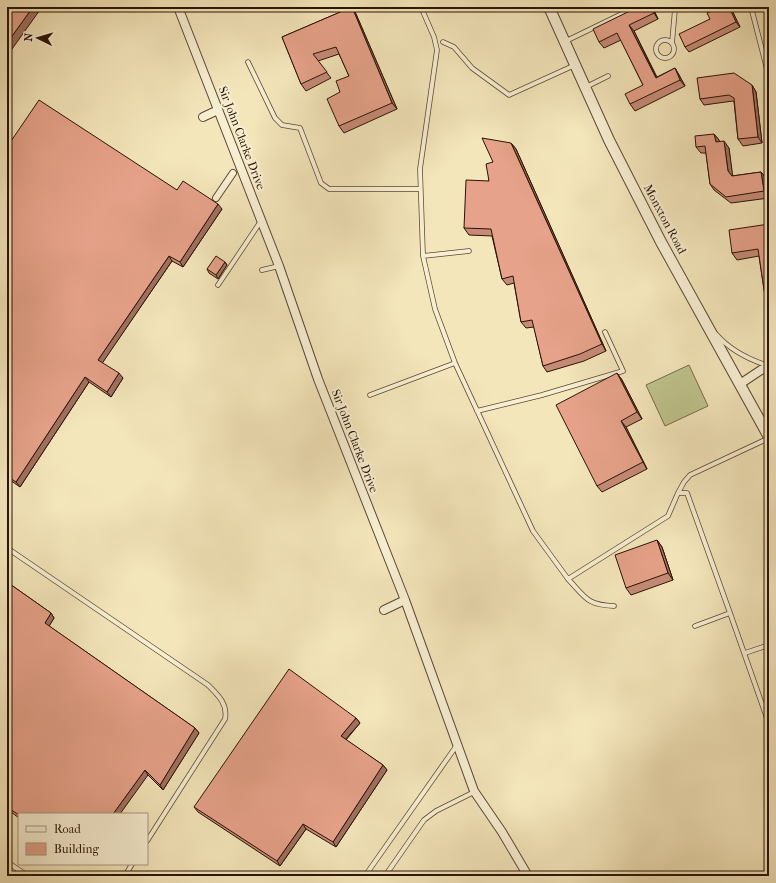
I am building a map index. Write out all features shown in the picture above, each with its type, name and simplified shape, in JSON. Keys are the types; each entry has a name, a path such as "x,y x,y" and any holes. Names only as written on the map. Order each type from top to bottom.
{"street":[{"name":"Sir John Clarke Drive","path":"178,7 279,266 318,379 406,600 458,744 472,792 502,832 528,876"},
{"name":"Monxton Road","path":"550,7 564,42 609,140 661,242 708,324 769,438"},
{"path":"203,117 218,110"},
{"path":"216,198 233,173"},
{"path":"740,384 761,370 769,367"},
{"path":"384,610 406,600"}],"lane":[{"path":"420,7 430,28 437,50 420,169 423,256 435,309 455,363 533,531 568,579 588,600 599,606 614,606"},
{"path":"564,42 636,7"},
{"path":"667,7 675,9 681,7"},
{"path":"752,7 769,77"},
{"path":"672,42 666,40 661,41 656,48 658,54 664,58 671,56 675,48 672,42 674,39 675,9"},
{"path":"443,42 454,47 472,68 509,94 575,65"},
{"path":"248,62 275,118 282,125 300,128 321,183 329,189 420,189"},
{"path":"586,88 608,76"},
{"path":"218,285 261,221"},
{"path":"423,256 469,251"},
{"path":"262,270 279,266"},
{"path":"708,324 721,340 756,362 769,367"},
{"path":"477,411 542,396 623,371 605,332"},
{"path":"370,395 455,363"},
{"path":"568,579 668,516 678,493 690,475 769,438"},
{"path":"678,493 687,493 769,724"},
{"path":"7,548 208,685 222,700 227,712 225,719 148,839"},
{"path":"695,626 730,613"},
{"path":"744,653 769,645"},
{"path":"365,876 458,744"},
{"path":"386,876 424,820 436,811 472,792"},
{"path":"7,862 28,876"},
{"path":"125,876 131,865"}],"green space":[{"path":"689,365 708,406 665,426 646,385"}],"building":[{"path":"7,7 33,7 7,43"},
{"path":"352,7 392,103 339,126 327,99 340,92 336,81 349,76 336,47 313,54 327,72 301,84 282,37"},
{"path":"638,7 651,7 654,13 629,25 656,78 675,68 680,80 630,104 625,94 643,85 617,33 599,42 593,29"},
{"path":"720,7 729,7 736,22 685,47 679,34 710,19 707,13"},
{"path":"734,73 752,85 758,137 738,139 734,98 729,95 700,99 697,78"},
{"path":"39,100 177,190 183,181 218,204 180,262 169,256 98,360 119,373 107,392 85,377 16,482 7,476 7,147"},
{"path":"714,134 716,142 724,141 728,171 732,176 761,172 764,191 726,197 710,184 705,146 696,147 695,136"},
{"path":"482,138 511,143 602,344 580,354 543,366 532,320 521,322 513,276 502,279 491,229 464,228 466,180 489,181 486,164 493,162"},
{"path":"769,224 768,316 758,249 732,253 729,230"},
{"path":"216,256 225,262 216,275 207,269"},
{"path":"617,373 637,412 621,421 643,462 597,486 556,405"},
{"path":"657,540 668,573 626,588 615,555"},
{"path":"7,582 51,613 45,623 195,728 160,785 145,770 114,813 18,813 18,814 7,807"},
{"path":"289,669 356,718 341,736 383,765 333,842 303,824 277,861 194,807"}]}
